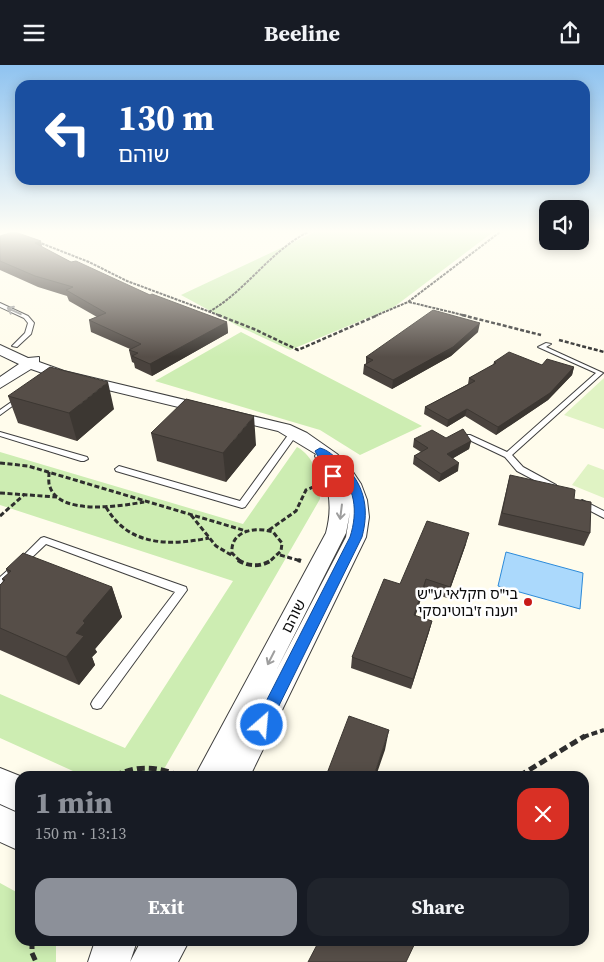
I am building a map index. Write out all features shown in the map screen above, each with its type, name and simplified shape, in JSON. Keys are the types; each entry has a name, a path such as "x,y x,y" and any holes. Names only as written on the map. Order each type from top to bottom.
{"street":[{"name":"שוהם","path":"0,337 15,346 32,362"},
{"name":"שוהם","path":"0,349 32,362 51,374 272,425 294,433 346,472 354,482 361,505 356,537 239,771"},
{"path":"0,384 32,362"},
{"name":"שוהם","path":"213,771 336,533 342,510 342,500 335,480 320,451"},
{"path":"0,785 15,792"},
{"path":"0,823 15,830"},
{"path":"109,962 114,946"},
{"path":"151,962 165,946"}],"lane":[{"path":"0,305 26,317 31,323 28,333 15,346"},
{"path":"508,455 600,373 541,347 551,341"},
{"path":"0,413 24,395"},
{"path":"119,469 242,505 294,433"},
{"path":"0,434 84,459"},
{"path":"467,437 508,455 520,469 561,492"},
{"path":"578,501 604,515"},
{"path":"0,583 44,541 182,590 97,704"}],"path":[{"path":"113,274 254,329 298,350 408,301 444,274"},
{"path":"209,312 243,288 255,274"},
{"path":"408,301 544,336"},
{"path":"551,341 604,352"},
{"path":"0,463 18,464 49,472 246,531 269,530 277,535 282,544 280,555 273,561 254,566 244,564 216,546 191,515"},
{"path":"49,472 48,483 57,497 66,503 79,506 106,507 147,502"},
{"path":"269,530 296,511 306,490 335,480"},
{"path":"0,493 57,497"},
{"path":"0,516 26,494"},
{"path":"106,507 110,517 120,526 153,541 167,544 190,543 209,538"},
{"path":"234,556 231,549 233,542 246,531"},
{"path":"526,771 589,734 604,730"},
{"path":"125,771 132,768 150,766 160,767 169,771"},
{"path":"32,946 32,953 36,962"}],"green space":[{"path":"226,274 438,274 394,307 290,350 238,326 181,295"},
{"path":"241,332 422,426 360,455 320,430 155,381"},
{"path":"604,378 604,429 564,415"},
{"path":"297,447 303,451 316,470 320,499 163,771 73,771 0,738 0,694 125,748 233,581 0,505 0,452 243,524"},
{"path":"588,464 604,470 604,498 572,485"},
{"path":"0,883 15,891 15,946 56,946 56,962 0,962"}],"water":[{"path":"506,552 583,573 580,609 498,586"}],"building":[{"path":"30,274 104,274 150,295 152,294 227,322 150,364 132,356 138,353 129,350 141,344 89,320 106,313 66,290 73,287"},
{"path":"433,310 480,323 453,347 393,380 364,365 373,360 366,357"},
{"path":"509,352 542,365 547,359 574,367 550,393 498,427 467,409 448,420 425,407 475,381 469,378 496,363 494,362"},
{"path":"50,367 108,382 69,413 8,396"},
{"path":"186,399 254,416 223,453 151,433"},
{"path":"463,429 471,441 447,454 459,463 441,474 414,456 428,448 414,439 432,430 446,438"},
{"path":"510,475 575,490 574,499 591,502 590,533 502,513"},
{"path":"427,521 469,533 450,587 426,579 414,615 432,621 413,679 352,657 384,579 400,584"},
{"path":"23,553 112,587 83,621 85,623 76,633 84,636 66,657 0,628 0,585 5,580 2,579 11,571 6,569"},
{"path":"349,716 389,730 376,771 328,771"},
{"path":"316,946 414,946 406,962 308,962"}],"place":[{"name":"בי\"ס חקלאי ע\"ש יוענה ז'בוטינסקי","path":"528,602"}],"route":[{"path":"262,725 356,537 361,515 361,505 354,482 346,472 320,451 333,476"}]}
